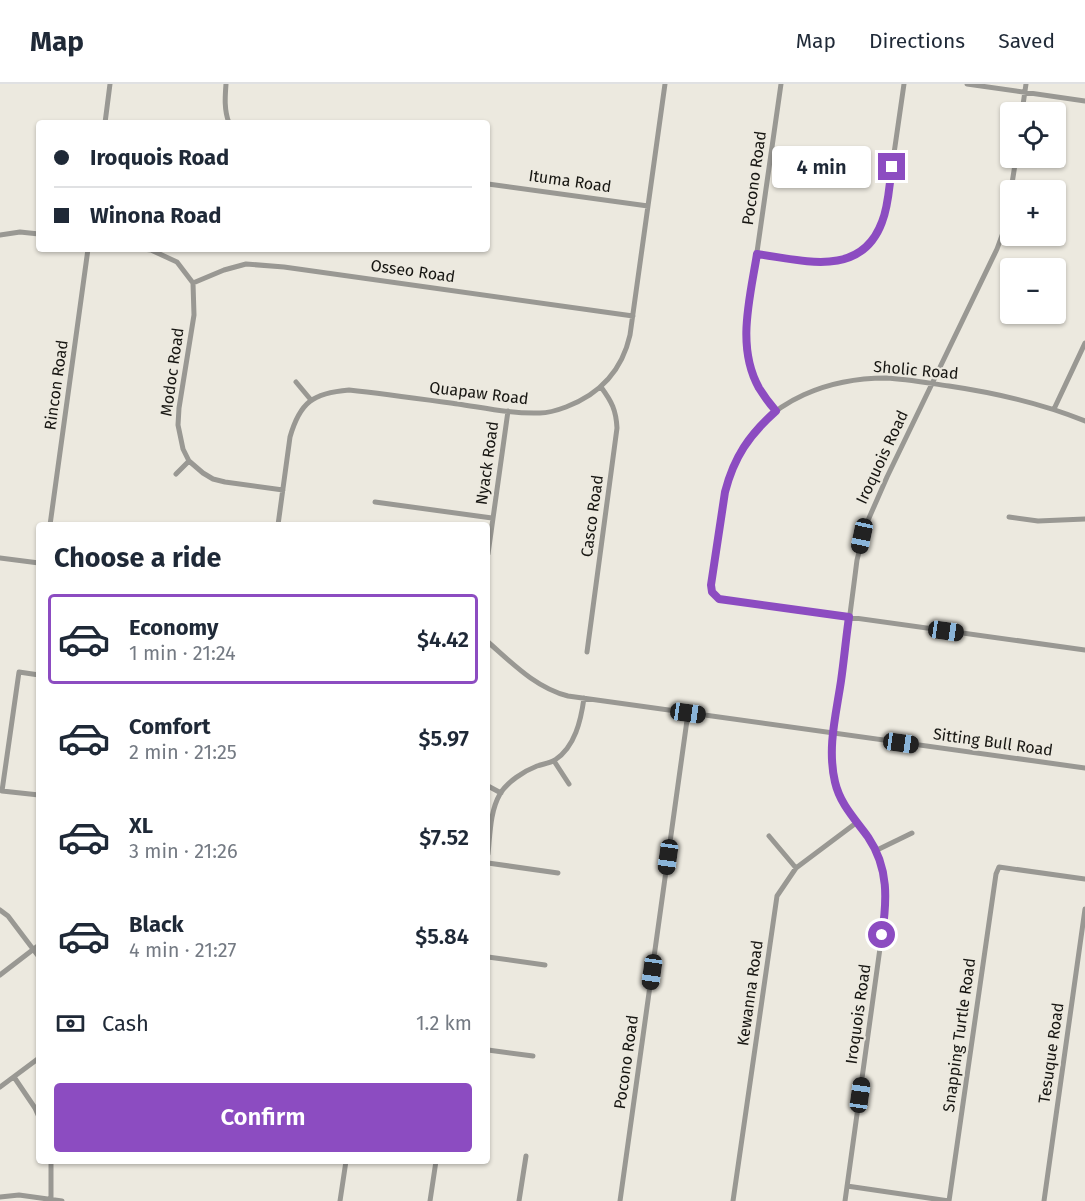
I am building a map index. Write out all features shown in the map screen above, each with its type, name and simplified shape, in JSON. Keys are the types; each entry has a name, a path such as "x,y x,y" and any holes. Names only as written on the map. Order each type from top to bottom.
{"street":[{"path":"105,120 110,84"},
{"path":"226,84 225,106 228,120"},
{"name":"Quapaw Road","path":"311,400 324,393 349,390 508,411 542,413 559,410 589,397 601,387 627,349 665,84"},
{"name":"Pocono Road","path":"776,411 759,388 752,370 747,354 746,333 781,84"},
{"path":"757,254 829,263 849,258 869,244 877,234 886,208 904,84"},
{"path":"967,84 1085,101"},
{"path":"1024,102 1026,84"},
{"name":"Ituma Road","path":"490,184 648,206"},
{"path":"0,235 20,232 36,234"},
{"name":"Iroquois Road","path":"845,1201 885,912 886,890 875,851 842,801 835,784 831,750 857,560 862,536 887,477 1000,241"},
{"name":"Rincon Road","path":"50,522 88,252"},
{"path":"155,252 177,262 193,283"},
{"name":"Osseo Road","path":"193,283 246,264 284,267 633,316"},
{"name":"Modoc Road","path":"189,461 183,449 178,425 194,315 193,283"},
{"path":"1054,409 1085,343"},
{"name":"Sholic Road","path":"849,617 719,599 712,592 711,585 728,479 742,448 776,411 808,392 842,382 886,378 1004,395 1054,409 1085,421"},
{"path":"278,522 293,425 302,409 311,400 296,382"},
{"name":"Casco Road","path":"587,652 617,428 617,414 601,387"},
{"name":"Nyack Road","path":"490,536 508,411"},
{"path":"176,474 189,461 213,479 283,490"},
{"path":"375,502 492,518"},
{"path":"1009,517 1038,521 1085,519"},
{"path":"0,558 36,563"},
{"path":"849,617 1085,650"},
{"name":"Sitting Bull Road","path":"490,644 542,687 558,694 1085,768"},
{"path":"36,675 19,672 2,791 36,795"},
{"path":"490,840 494,812 501,793 515,779 536,766 554,761 567,749 580,721 584,698"},
{"name":"Pocono Road","path":"620,1201 688,713"},
{"path":"554,761 569,784"},
{"path":"490,787 501,793"},
{"name":"Kewanna Road","path":"733,1201 777,896 796,868 856,823"},
{"path":"875,851 912,832"},
{"path":"769,836 796,868"},
{"path":"490,863 558,873"},
{"name":"Snapping Turtle Road","path":"949,1201 996,874 999,867 1085,879"},
{"name":"Tesuque Road","path":"1044,1201 1085,909"},
{"path":"0,910 36,947 0,975"},
{"path":"490,957 545,965"},
{"path":"490,1050 533,1056"},
{"path":"0,1088 36,1060"},
{"path":"14,1077 36,1110"},
{"path":"519,1201 526,1156"},
{"path":"51,1164 51,1199"},
{"path":"340,1201 346,1164"},
{"path":"430,1201 436,1164"},
{"path":"847,1186 949,1201"},
{"path":"0,1197 19,1195 62,1201"}],"route":[{"path":"882,935 886,890 881,867 868,838 842,801 835,784 832,767 832,734 849,617 719,599 712,592 711,585 728,479 742,448 776,411 759,388 747,354 746,333 757,254 829,263 849,258 860,252 877,234 883,221 892,167"}]}
